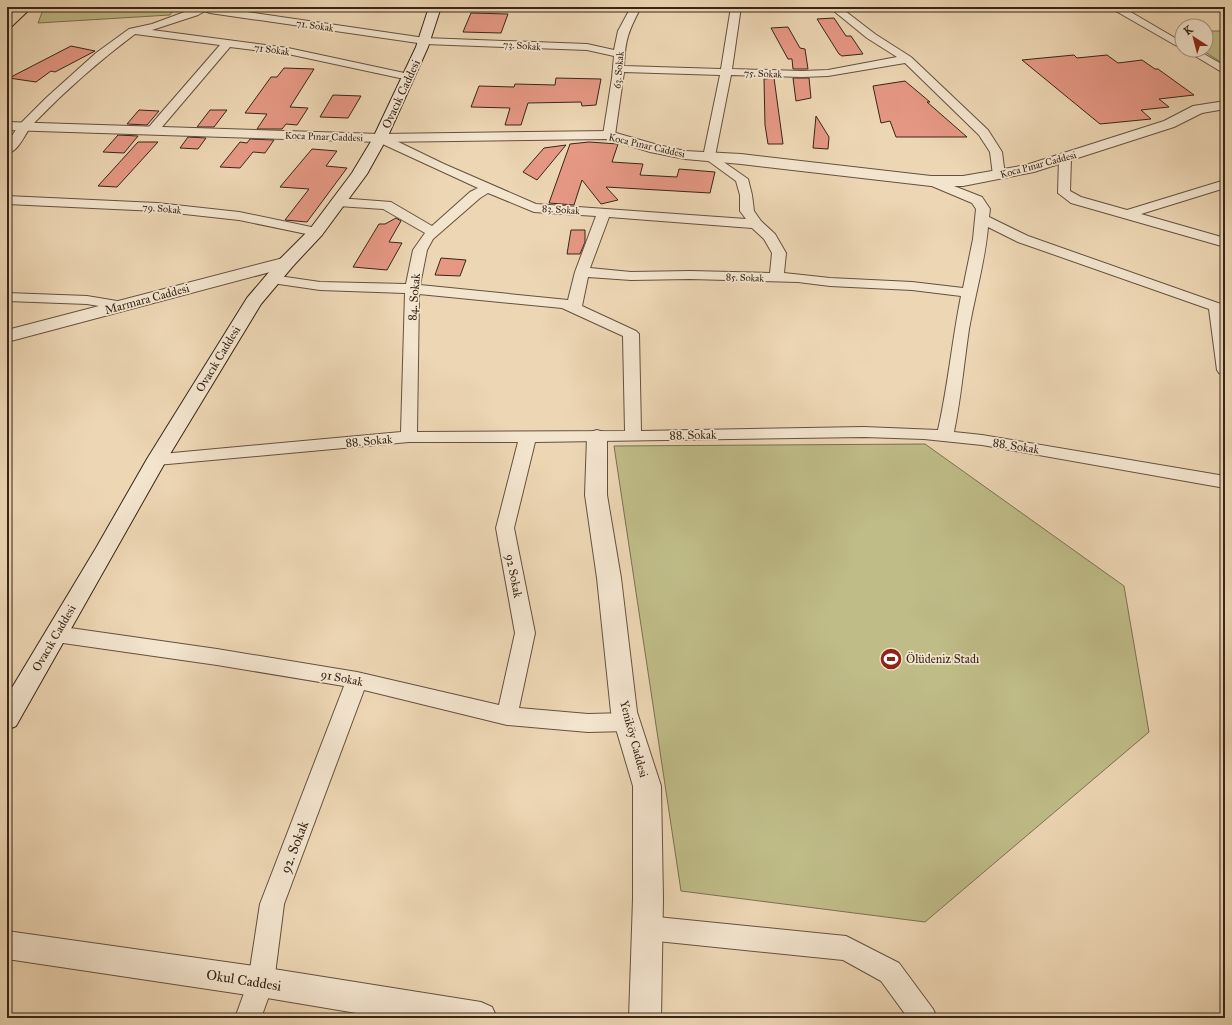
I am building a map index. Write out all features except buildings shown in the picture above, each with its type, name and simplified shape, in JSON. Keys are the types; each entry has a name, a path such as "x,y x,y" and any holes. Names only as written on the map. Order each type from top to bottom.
{"main road":[{"path":"7,24 26,7"}],"street":[{"path":"7,150 16,140 24,126 50,100 100,55 133,31 154,27 194,13 206,7"},
{"name":"71. Sokak","path":"206,7 210,10 425,41"},
{"name":"Ovacık Caddesi","path":"7,719 157,459 253,302 287,262 316,232 359,174 380,138 409,77 425,41 435,7"},
{"name":"63. Sokak","path":"609,135 619,70 619,54 624,31 636,7"},
{"path":"736,7 732,40 709,157 742,179 746,195 747,211 756,224 770,237 779,253 777,278"},
{"path":"834,7 871,36 907,59 984,133 996,152 999,175"},
{"path":"1116,8 1225,7"},
{"path":"1116,8 1174,41"},
{"name":"71 Sokak","path":"133,31 288,51 409,77"},
{"name":"73. Sokak","path":"425,41 587,47 619,54"},
{"path":"152,131 228,43"},
{"path":"1203,58 1225,71"},
{"name":"75. Sokak","path":"619,70 725,71 802,74 828,73 907,59"},
{"name":"Koca Pınar Caddesi","path":"7,126 380,138 609,135 655,149 709,157 741,159 931,181 963,180 1029,169 1168,124 1198,109 1225,105"},
{"name":"83. Sokak","path":"380,138 402,150 534,208 756,224"},
{"path":"1065,158 1064,193 1076,200 1195,233 1225,244"},
{"path":"931,181 977,200 983,209 970,293 962,328 952,404 945,436"},
{"path":"1127,214 1225,184"},
{"name":"84. Sokak","path":"409,437 412,289 420,250 433,232 475,195 487,188"},
{"name":"79. Sokak","path":"7,200 157,207 239,216 316,232"},
{"path":"338,202 386,205 433,232"},
{"path":"574,308 582,272 604,212"},
{"path":"982,220 1023,239 1221,308 1225,370"},
{"name":"Marmara Caddesi","path":"7,336 287,262"},
{"name":"85. Sokak","path":"582,272 631,276 690,275 777,278 912,286 970,293"},
{"path":"272,279 320,286 412,289 565,304 631,334 633,436"},
{"path":"7,297 87,300 123,306"},
{"name":"88. Sokak","path":"157,459 409,437 596,437 864,432 945,436 1061,453 1166,473 1225,482"},
{"name":"92 Sokak","path":"507,716 525,634 505,528 528,437"},
{"name":"Yeniköy Caddesi","path":"596,437 596,495 609,578 624,712 647,786 647,928 644,1018"},
{"name":"91 Sokak","path":"56,634 217,657 357,680 507,716 588,723 627,722"},
{"name":"92. Sokak","path":"248,1018 261,982 272,904 357,680"},
{"path":"647,928 846,948 890,972 924,1018"},
{"name":"Okul Caddesi","path":"7,945 261,982 481,1018"}],"shaded area":[{"path":"44,7 176,7 170,15 38,23"},
{"path":"1214,31 1225,31 1225,65 1214,58"},
{"name":"Ölüdeniz Stadı","path":"925,444 1124,586 1149,732 925,922 681,891 614,446"}],"place":[{"name":"Ölüdeniz Stadı","path":"891,659"}]}
